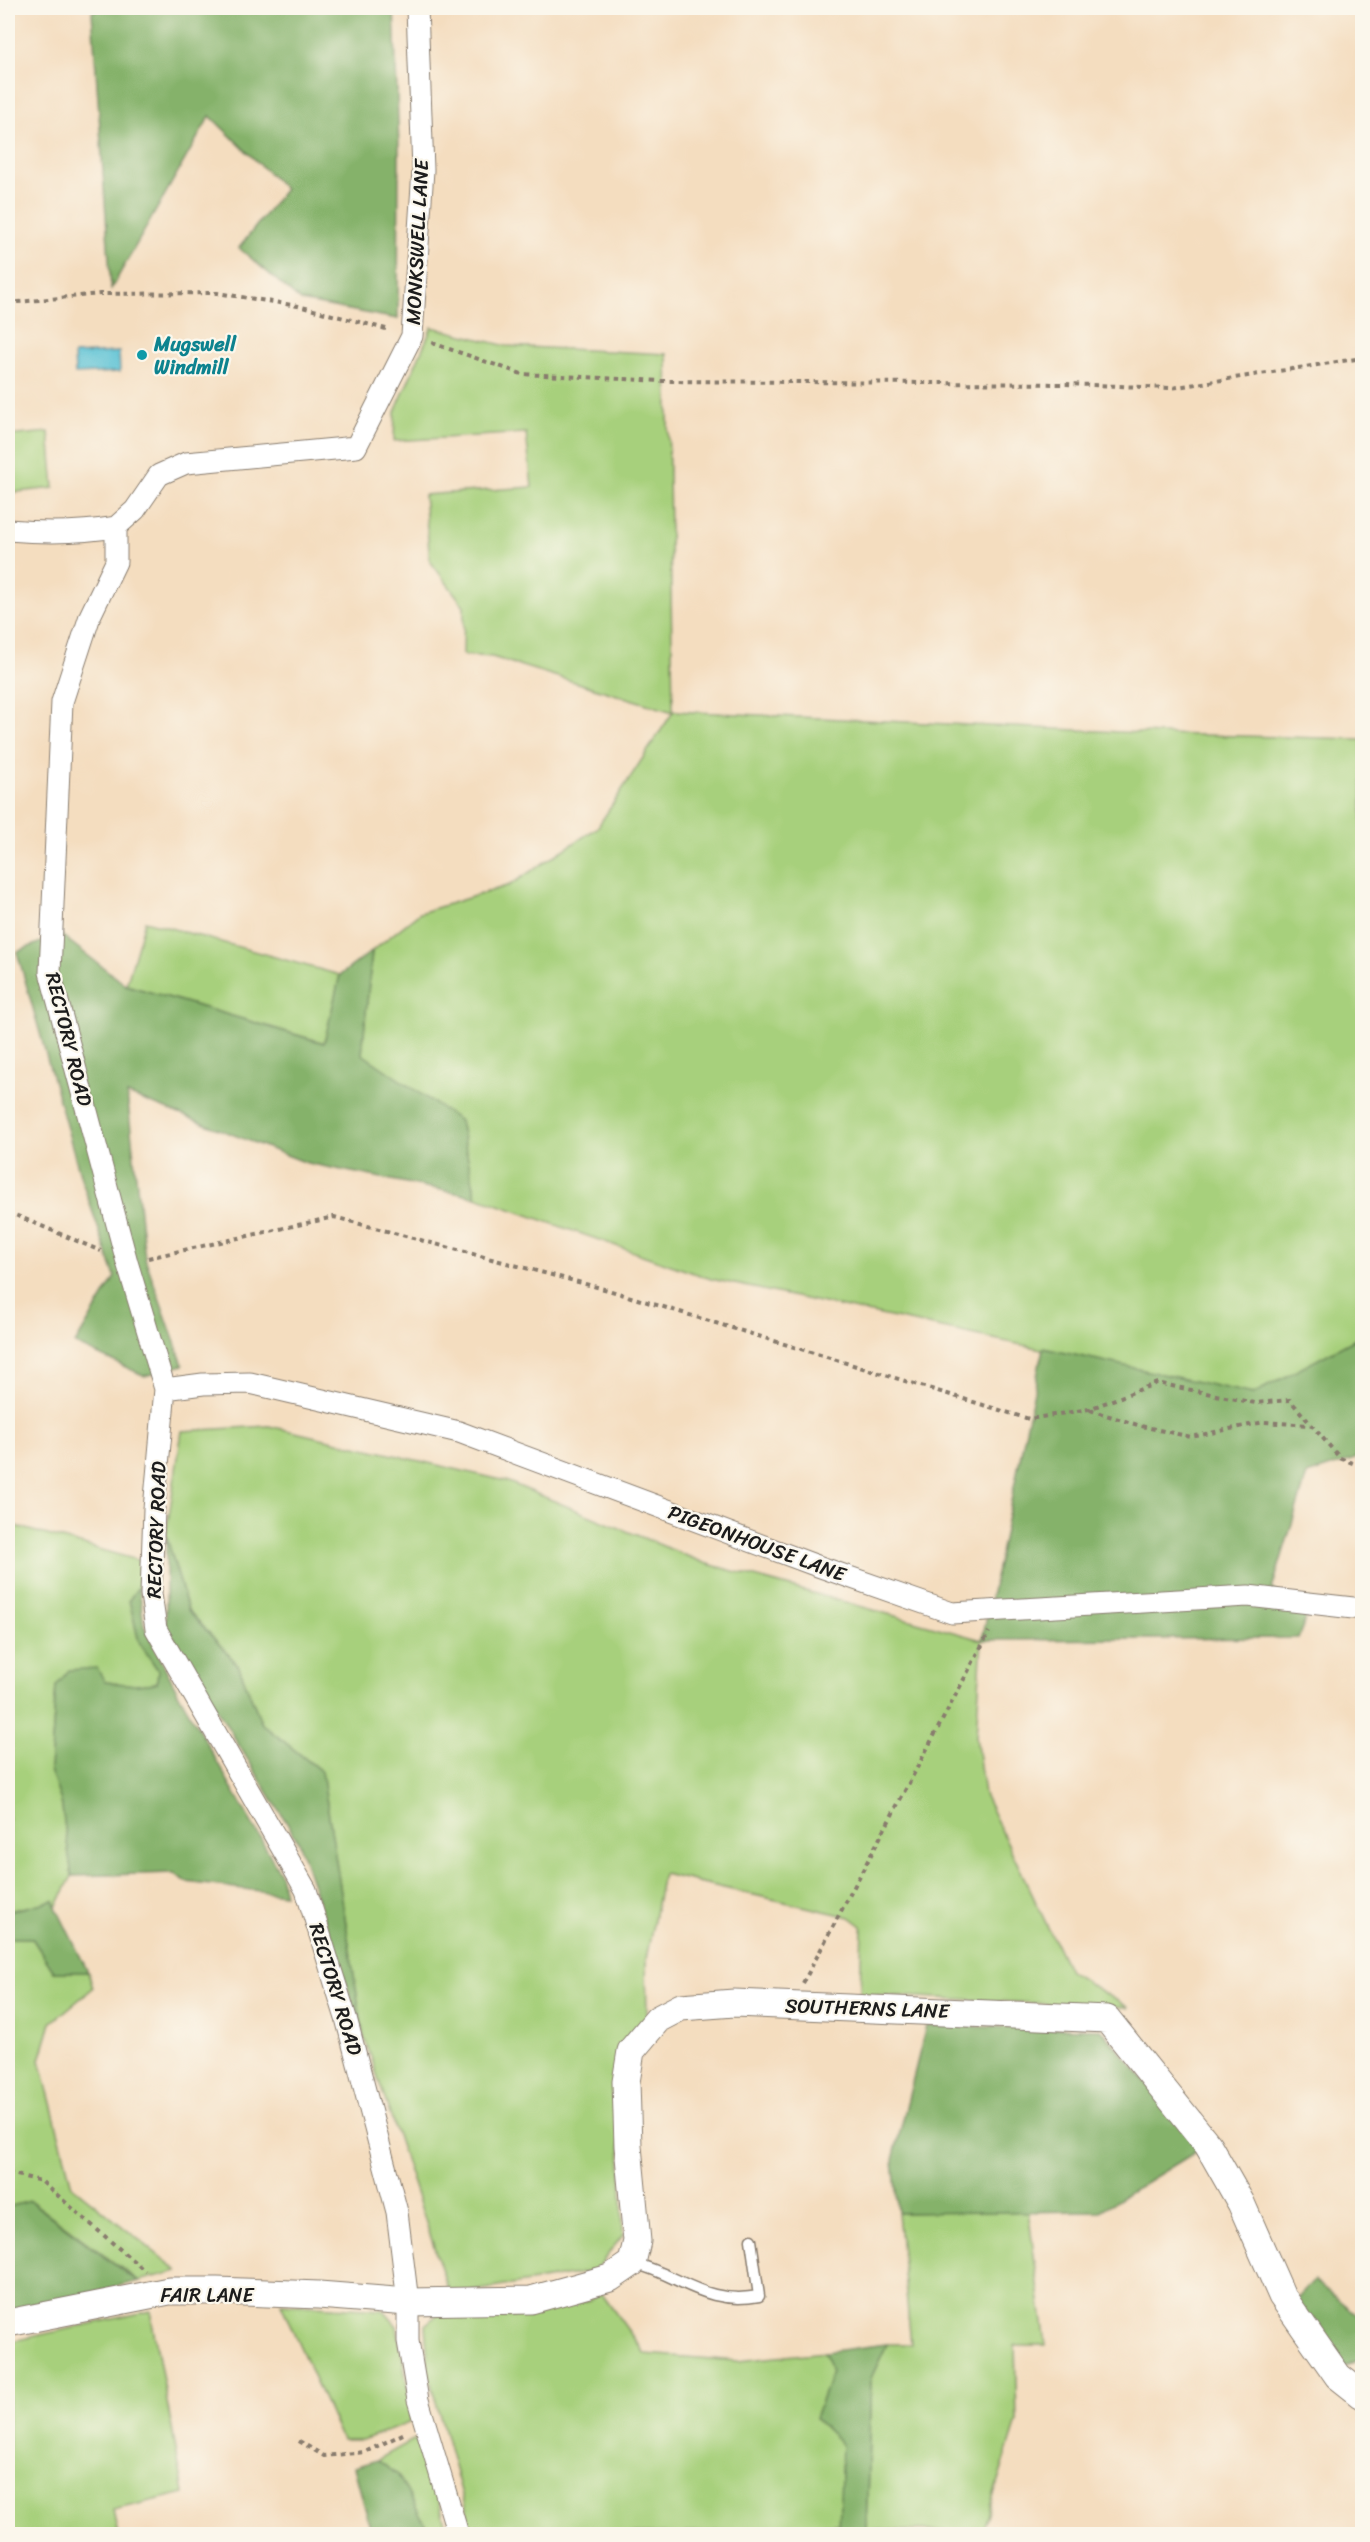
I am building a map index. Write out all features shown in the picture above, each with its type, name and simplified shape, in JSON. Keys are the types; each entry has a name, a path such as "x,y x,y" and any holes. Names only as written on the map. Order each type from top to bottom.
{"street":[{"name":"MONKSWELL LANE","path":"116,527 135,510 159,475 186,463 356,447 412,336 423,170 417,8"},
{"path":"8,530 39,533 92,531 116,527"},
{"name":"RECTORY ROAD","path":"116,527 116,562 90,616 62,702 50,972 127,1262 165,1389 153,1520 151,1594 156,1629 306,1890 346,2018 386,2166 402,2242 408,2302 408,2341 418,2400 458,2535"},
{"name":"PIGEONHOUSE LANE","path":"165,1389 203,1384 250,1383 459,1432 952,1614 1248,1596 1362,1609"},
{"name":"SOUTHERNS LANE","path":"632,2263 637,2241 628,2146 626,2082 631,2051 658,2019 681,2007 734,2003 1107,2019 1208,2145 1241,2203 1282,2296 1338,2376 1362,2395"},
{"path":"408,2302 531,2300 610,2278 632,2263"},
{"name":"FAIR LANE","path":"8,2323 169,2291 318,2295 408,2302"}],"lane":[{"path":"632,2263 644,2266 703,2293 738,2300 759,2296 751,2240"}],"path":[{"path":"8,303 100,294 217,294 298,306 412,336 522,374 663,381 1066,384 1171,388 1362,358"},
{"path":"8,1212 127,1262 334,1217 608,1290 1029,1419 1089,1409 1157,1383 1255,1403 1290,1400 1340,1458 1362,1467"},
{"path":"1089,1409 1141,1426 1191,1437 1264,1422 1311,1425"},
{"path":"790,2006 1000,1612"},
{"path":"8,2173 41,2181 169,2291"},
{"path":"299,2441 324,2456 365,2452 425,2424"}],"green space":[{"path":"100,8 394,8 399,150 398,319 301,301 239,248 285,189 210,116 111,289 92,12"},
{"path":"432,327 506,346 667,354 673,711 1162,734 1362,739 1362,1324 1356,1339 1253,1394 711,1279 476,1197 460,1121 362,1054 372,951 420,913 510,885 597,828 673,712 492,657 463,655 464,606 430,561 424,495 532,487 526,433 394,441 395,412"},
{"path":"49,432 54,488 8,493 8,436"},
{"path":"145,921 340,975 325,1043 126,985"},
{"path":"60,934 126,985 324,1043 340,975 372,951 362,1054 460,1121 476,1197 307,1163 127,1094 145,1258 183,1365 145,1376 75,1344 115,1277 81,1178 17,952"},
{"path":"1362,1324 1362,1446 1355,1459 1307,1475 1272,1589 1306,1618 1298,1638 982,1640 1043,1348 1253,1394 1356,1339"},
{"path":"269,1426 506,1481 704,1563 982,1640 976,1737 984,1794 1069,1971 1129,2008 860,1994 862,1926 850,1917 663,1874 646,1959 647,2019 618,2055 623,2235 595,2271 450,2295 363,2033 322,1772 262,1724 238,1665 188,1610 166,1535 182,1431"},
{"path":"8,1524 141,1561 139,1586 129,1600 139,1642 158,1670 157,1683 135,1685 105,1682 56,1686 50,1770 61,1801 72,1876 56,1907 53,1901 8,1911"},
{"path":"166,1535 188,1610 238,1665 262,1724 322,1772 363,2033 298,1841 166,1627"},
{"path":"139,1586 144,1626 177,1691 279,1871 285,1894 186,1882 174,1873 72,1876 61,1801 50,1770 56,1686 69,1670 97,1668 105,1682 135,1685 157,1683 158,1670 139,1642 129,1600"},
{"path":"53,1900 88,1972 54,1972 32,1938 8,1938 8,1912"},
{"path":"8,1938 32,1938 54,1972 88,1972 93,1988 51,2023 40,2060 72,2186 178,2271 139,2281 31,2201 8,2207"},
{"path":"926,2026 1101,2029 1202,2148 1100,2211 898,2213 893,2160"},
{"path":"30,2201 139,2281 8,2313 8,2207"},
{"path":"1028,2210 1046,2345 1015,2345 1017,2421 982,2532 866,2530 871,2378 887,2344 911,2344 898,2213"},
{"path":"1314,2280 1362,2319 1362,2358 1344,2367 1295,2300"},
{"path":"602,2294 645,2354 738,2361 824,2352 832,2372 815,2418 842,2444 840,2524 675,2534 473,2534 429,2377 425,2325 438,2314 512,2317 590,2300"},
{"path":"281,2304 383,2310 397,2326 412,2413 409,2422 363,2440 342,2440"},
{"path":"150,2311 184,2493 113,2510 118,2534 8,2534 8,2342"},
{"path":"887,2344 871,2378 866,2530 839,2531 842,2444 815,2418 832,2372 824,2352"},
{"path":"413,2440 422,2442 448,2534 430,2534 398,2475 377,2460"},
{"path":"377,2460 398,2475 430,2534 372,2534 354,2467"}],"water":[{"path":"119,352 120,372 75,374 74,354"}],"place":[{"name":"Mugswell Windmill","path":"142,355"}]}
